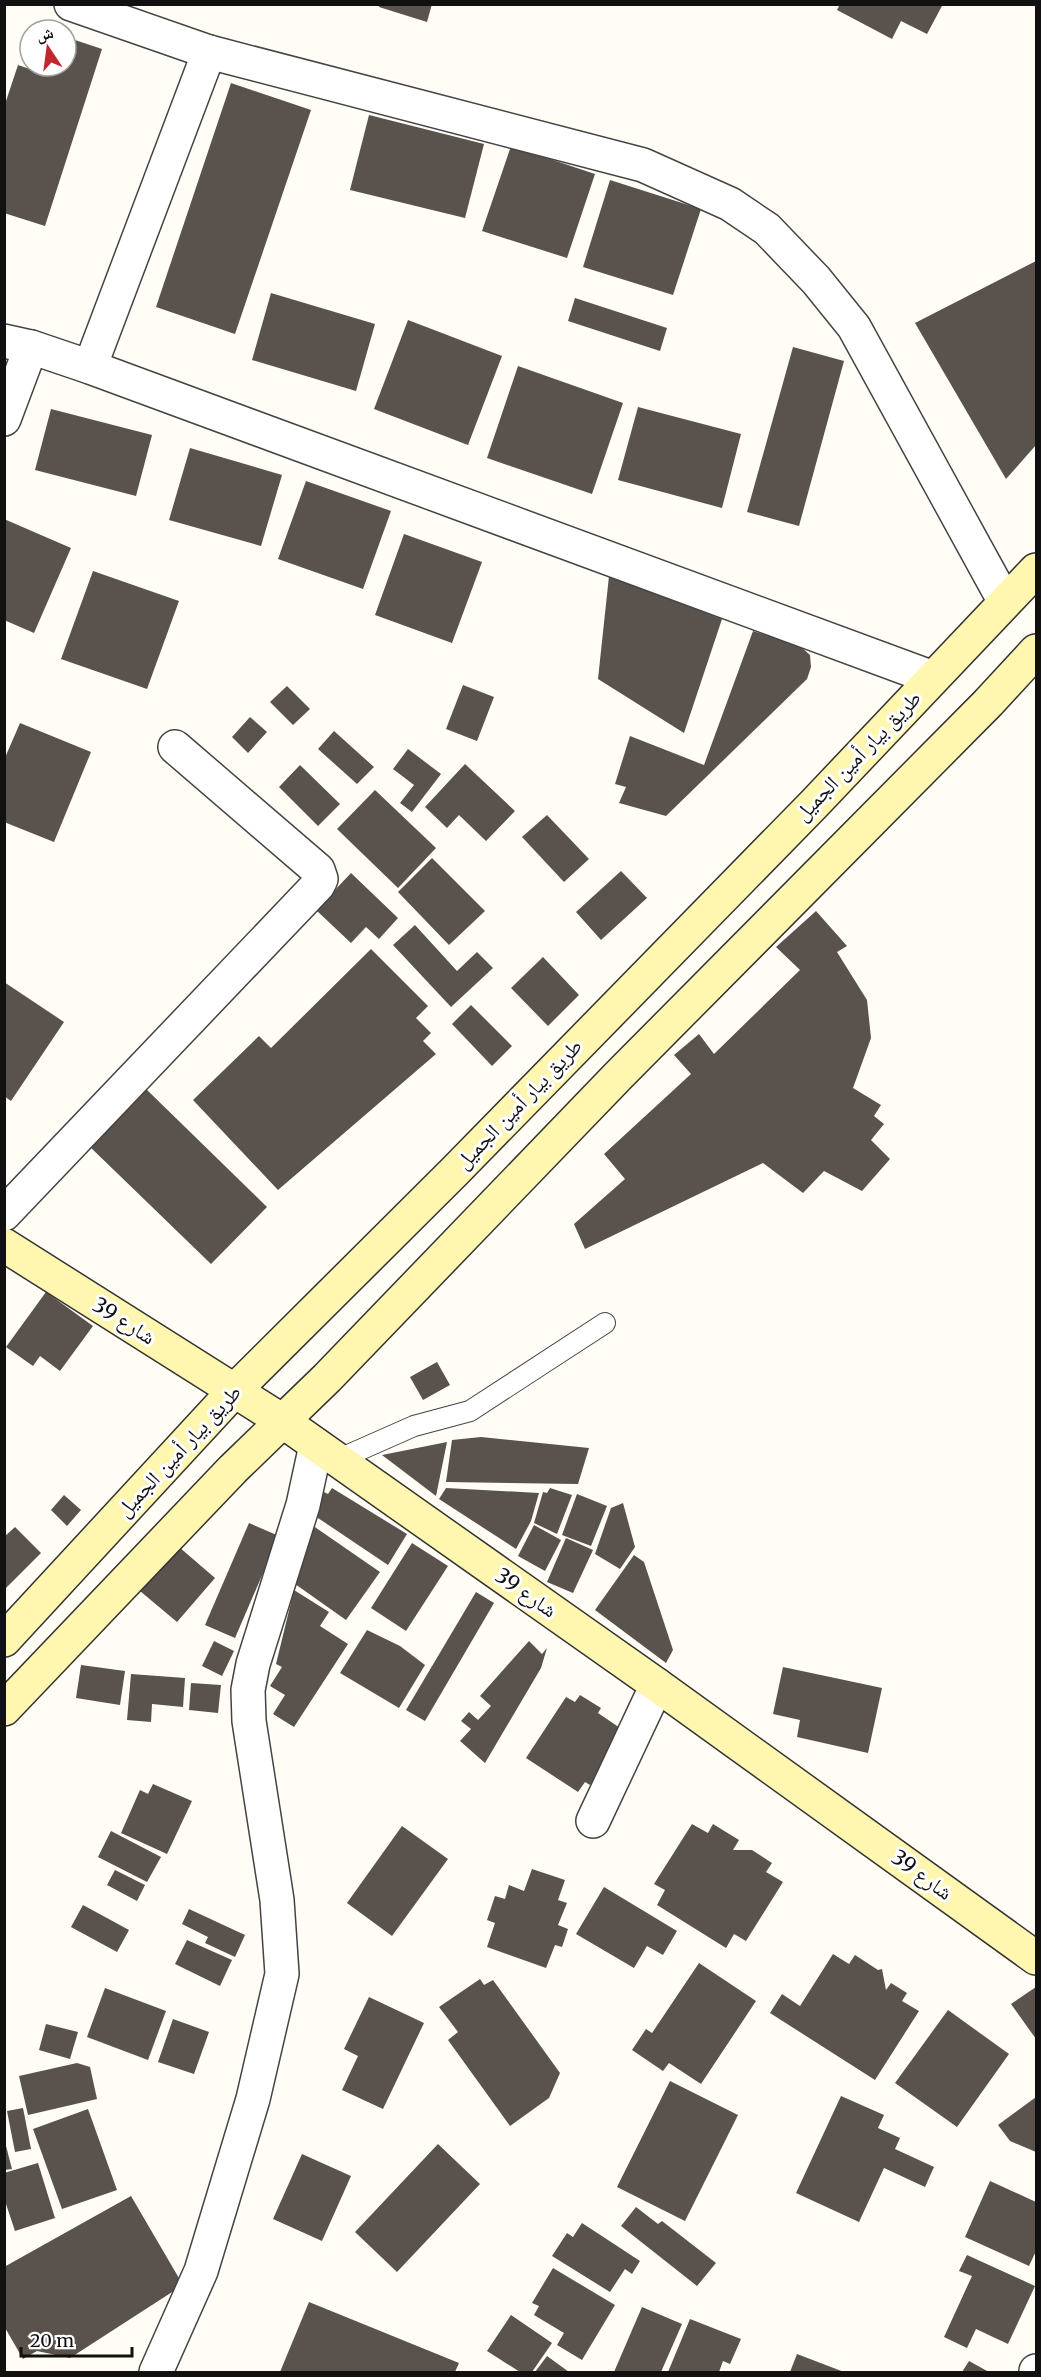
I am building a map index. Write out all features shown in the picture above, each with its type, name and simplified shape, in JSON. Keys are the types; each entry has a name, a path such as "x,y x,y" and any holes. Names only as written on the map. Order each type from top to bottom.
{"main road":[{"name":"طريق بيار أمين الجميل","path":"4,1640 235,1390 454,1171 814,804 1036,570"},
{"path":"4,1709 281,1420 327,1378 619,1075 1036,651"},
{"name":"شارع 39","path":"4,1245 281,1420 657,1685 1036,1958"}],"street":[{"path":"72,4 209,52 643,165 730,204 767,229 816,280 854,327 1005,602"},
{"path":"90,367 209,52"},
{"path":"4,419 18,344 90,367 933,678"},
{"path":"4,1214 318,885 321,879 318,870 175,747"},
{"path":"156,2373 201,2271 254,2099 282,1974 277,1900 249,1721 248,1690 253,1664 303,1505 327,1453"},
{"path":"593,1821 657,1685"}],"lane":[{"path":"327,1453 470,1411 605,1323"}],"building":[{"path":"380,4 432,4 427,22 379,7"},
{"path":"840,4 943,4 927,34 901,21 892,39 837,10"},
{"path":"78,41 102,49 45,226 4,213 4,107 18,65 18,78 78,78"},
{"path":"231,83 311,110 235,334 156,307"},
{"path":"369,115 484,144 465,218 350,190"},
{"path":"511,146 595,174 567,258 482,231"},
{"path":"610,180 701,209 673,295 583,267"},
{"path":"1036,261 1036,445 1006,479 915,323"},
{"path":"271,293 375,324 356,391 252,360"},
{"path":"575,298 667,328 660,351 568,321"},
{"path":"408,320 502,356 468,445 374,409"},
{"path":"793,347 844,361 799,526 747,512"},
{"path":"518,366 623,403 592,494 487,458"},
{"path":"638,407 741,434 722,508 618,480"},
{"path":"51,409 152,435 136,496 35,470"},
{"path":"190,448 282,475 261,546 169,520"},
{"path":"306,481 391,511 363,589 278,559"},
{"path":"4,519 71,548 34,633 4,620"},
{"path":"404,534 482,562 452,643 375,615"},
{"path":"93,571 179,601 147,689 61,659"},
{"path":"609,576 722,619 684,733 598,679"},
{"path":"753,631 800,646 810,655 811,667 807,679 666,816 619,803 626,787 615,784 630,736 704,765"},
{"path":"463,685 494,697 477,741 446,729"},
{"path":"287,686 310,709 293,725 270,702"},
{"path":"250,717 267,732 248,753 232,737"},
{"path":"20,723 91,752 54,842 4,822 4,760"},
{"path":"334,731 374,767 357,784 318,749"},
{"path":"408,749 441,774 412,812 400,803 414,785 393,769"},
{"path":"465,764 515,811 486,841 459,815 447,828 425,807"},
{"path":"300,765 340,804 318,826 279,787"},
{"path":"375,790 436,848 398,888 337,829"},
{"path":"547,815 589,859 564,882 522,837"},
{"path":"432,858 485,911 449,945 398,892"},
{"path":"621,871 647,898 601,940 576,912"},
{"path":"351,873 398,918 379,939 366,927 351,943 316,910"},
{"path":"816,911 847,946 837,952 867,1000 871,1038 853,1088 881,1105 874,1116 884,1124 871,1140 890,1159 862,1191 824,1171 803,1193 763,1163 585,1249 574,1224 625,1179 604,1154 691,1074 674,1055 699,1034 714,1054 800,970 776,947"},
{"path":"415,925 457,971 477,952 493,968 451,1007 393,945"},
{"path":"371,949 428,1006 416,1018 431,1033 423,1041 436,1054 278,1190 193,1100 259,1036 271,1048"},
{"path":"543,957 579,995 548,1026 511,988"},
{"path":"4,982 64,1022 11,1101 4,1096"},
{"path":"471,1005 512,1046 492,1066 452,1024"},
{"path":"144,1087 267,1207 211,1264 87,1144"},
{"path":"46,1292 93,1326 60,1371 40,1356 33,1366 6,1347"},
{"path":"437,1362 450,1385 423,1400 410,1377"},
{"path":"481,1437 589,1448 578,1484 446,1482 452,1440"},
{"path":"447,1442 436,1496 382,1455"},
{"path":"332,1488 407,1534 388,1565 315,1516 324,1492 328,1494"},
{"path":"446,1488 539,1493 531,1521 516,1549 439,1499"},
{"path":"550,1488 572,1495 557,1534 534,1523 543,1492 547,1493"},
{"path":"577,1494 607,1506 591,1546 562,1535"},
{"path":"64,1495 81,1510 67,1526 51,1510"},
{"path":"623,1503 635,1547 620,1569 595,1554 611,1508"},
{"path":"249,1523 279,1536 235,1638 205,1625"},
{"path":"309,1523 380,1572 346,1620 288,1579"},
{"path":"534,1525 561,1540 545,1571 518,1556"},
{"path":"15,1527 41,1553 4,1590 4,1537"},
{"path":"566,1538 593,1550 573,1593 547,1582"},
{"path":"412,1543 448,1566 406,1631 371,1608"},
{"path":"179,1547 215,1578 177,1622 140,1591"},
{"path":"634,1555 644,1562 673,1650 666,1663 595,1610"},
{"path":"294,1590 329,1612 320,1626 348,1644 294,1727 273,1714 285,1695 270,1686 282,1667 276,1664"},
{"path":"476,1592 494,1603 425,1721 406,1710"},
{"path":"367,1630 400,1646 425,1665 399,1708 340,1673"},
{"path":"214,1641 234,1651 222,1676 202,1666"},
{"path":"529,1641 542,1654 547,1648 541,1668 485,1763 460,1741 471,1729 461,1721 469,1712 478,1720 491,1706 480,1696"},
{"path":"81,1665 125,1671 120,1705 76,1698"},
{"path":"783,1667 882,1688 868,1753 797,1737 800,1720 773,1714"},
{"path":"131,1674 185,1678 183,1707 152,1704 151,1722 127,1720"},
{"path":"191,1683 221,1685 218,1713 189,1710"},
{"path":"580,1695 601,1708 598,1713 626,1732 590,1785 585,1782 578,1792 526,1758 566,1697 575,1702"},
{"path":"153,1784 192,1801 167,1854 121,1833 140,1790 148,1794"},
{"path":"692,1824 708,1833 713,1824 739,1840 733,1850 752,1850 772,1863 766,1872 783,1882 746,1941 734,1934 726,1948 657,1905 665,1890 654,1884"},
{"path":"402,1826 448,1859 392,1936 347,1903"},
{"path":"111,1831 161,1857 147,1882 98,1857"},
{"path":"532,1869 565,1880 558,1900 567,1903 558,1925 568,1929 562,1947 555,1945 546,1968 487,1947 495,1923 487,1920 495,1896 505,1899 509,1885 524,1891"},
{"path":"115,1870 145,1885 137,1901 107,1885"},
{"path":"604,1887 677,1931 663,1955 647,1946 634,1968 576,1934"},
{"path":"83,1905 129,1930 117,1952 71,1927"},
{"path":"189,1909 245,1935 235,1957 205,1943 208,1937 182,1924"},
{"path":"187,1940 232,1960 220,1986 175,1964"},
{"path":"833,1954 849,1964 855,1955 878,1970 882,1969 886,1990 891,1983 907,1993 902,2001 919,2011 875,2080 770,2013 782,1994 800,2006"},
{"path":"699,1963 756,2001 701,2084 669,2063 663,2071 632,2050 646,2029 652,2033"},
{"path":"480,1979 484,1985 493,1980 560,2073 549,2098 510,2126 448,2040 458,2032 439,2007"},
{"path":"1036,1987 1036,2039 1011,2004"},
{"path":"105,1988 166,2011 148,2060 87,2037"},
{"path":"369,1997 424,2023 383,2109 342,2090 358,2056 344,2049"},
{"path":"948,2010 1009,2054 957,2127 895,2083"},
{"path":"173,2019 209,2032 194,2074 158,2062"},
{"path":"46,2024 78,2032 70,2059 39,2050"},
{"path":"77,2063 90,2067 97,2099 28,2115 19,2076"},
{"path":"670,2081 738,2115 685,2221 617,2187"},
{"path":"841,2096 884,2115 878,2128 900,2138 895,2149 934,2167 925,2187 884,2168 859,2222 796,2193"},
{"path":"1036,2097 1036,2152 1010,2141 998,2125"},
{"path":"23,2108 31,2149 15,2152 7,2111"},
{"path":"88,2109 117,2190 62,2209 33,2129"},
{"path":"4,2138 12,2169 4,2170"},
{"path":"438,2144 480,2184 397,2272 355,2232"},
{"path":"302,2154 351,2176 322,2241 273,2219"},
{"path":"38,2163 55,2218 15,2231 4,2198 4,2173"},
{"path":"990,2181 1036,2202 1036,2251 1029,2266 965,2237"},
{"path":"131,2196 183,2285 70,2358 37,2351 23,2359 4,2326 4,2267"},
{"path":"636,2207 658,2224 662,2221 716,2263 697,2286 621,2226"},
{"path":"582,2223 640,2261 632,2274 625,2269 610,2292 552,2256 567,2233 573,2237"},
{"path":"967,2255 1035,2286 1008,2344 976,2329 967,2348 944,2337 972,2276 959,2271"},
{"path":"553,2268 615,2305 582,2360 557,2345 564,2333 534,2315 539,2306 532,2303"},
{"path":"309,2302 459,2363 455,2372 280,2372"},
{"path":"642,2307 682,2324 661,2372 614,2372"},
{"path":"511,2315 552,2343 532,2372 520,2372 487,2351"},
{"path":"690,2319 741,2339 730,2364 723,2361 719,2372 668,2372"},
{"path":"797,2354 844,2372 790,2372"},
{"path":"547,2356 569,2372 535,2372"},
{"path":"969,2361 989,2372 962,2372"}]}
